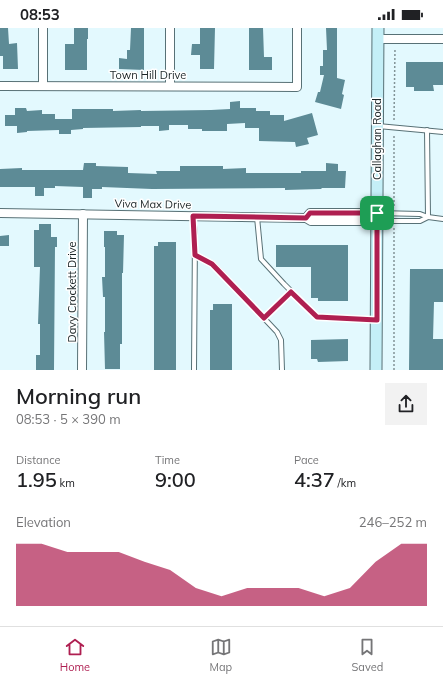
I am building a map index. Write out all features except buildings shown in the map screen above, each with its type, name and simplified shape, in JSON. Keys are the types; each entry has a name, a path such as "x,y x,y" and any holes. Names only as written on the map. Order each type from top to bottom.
{"main road":[{"name":"Callaghan Road","path":"376,370 378,33"}],"street":[{"path":"43,28 43,86"},
{"path":"170,28 170,86"},
{"name":"Town Hill Drive","path":"0,86 297,87 297,28"},
{"path":"378,33 443,39"},
{"name":"Viva Max Drive","path":"0,213 306,218 310,213 377,217"},
{"name":"Davy Crockett Drive","path":"82,370 83,214"}],"lane":[{"path":"377,126 443,132"},
{"path":"427,130 428,217"},
{"path":"377,217 420,214 428,217 443,219"},
{"path":"193,216 195,255 194,370"},
{"path":"257,217 261,259 291,292 317,317 377,320"},
{"path":"377,217 420,221 428,217"},
{"path":"195,255 212,264 277,332 281,340 282,370"},
{"path":"264,318 291,292"}],"path":[{"path":"394,230 394,370"}],"route":[{"path":"310,213 377,213 377,320 351,320 317,317 291,292 264,318 212,264 195,255 193,216 306,218 310,213"}]}
